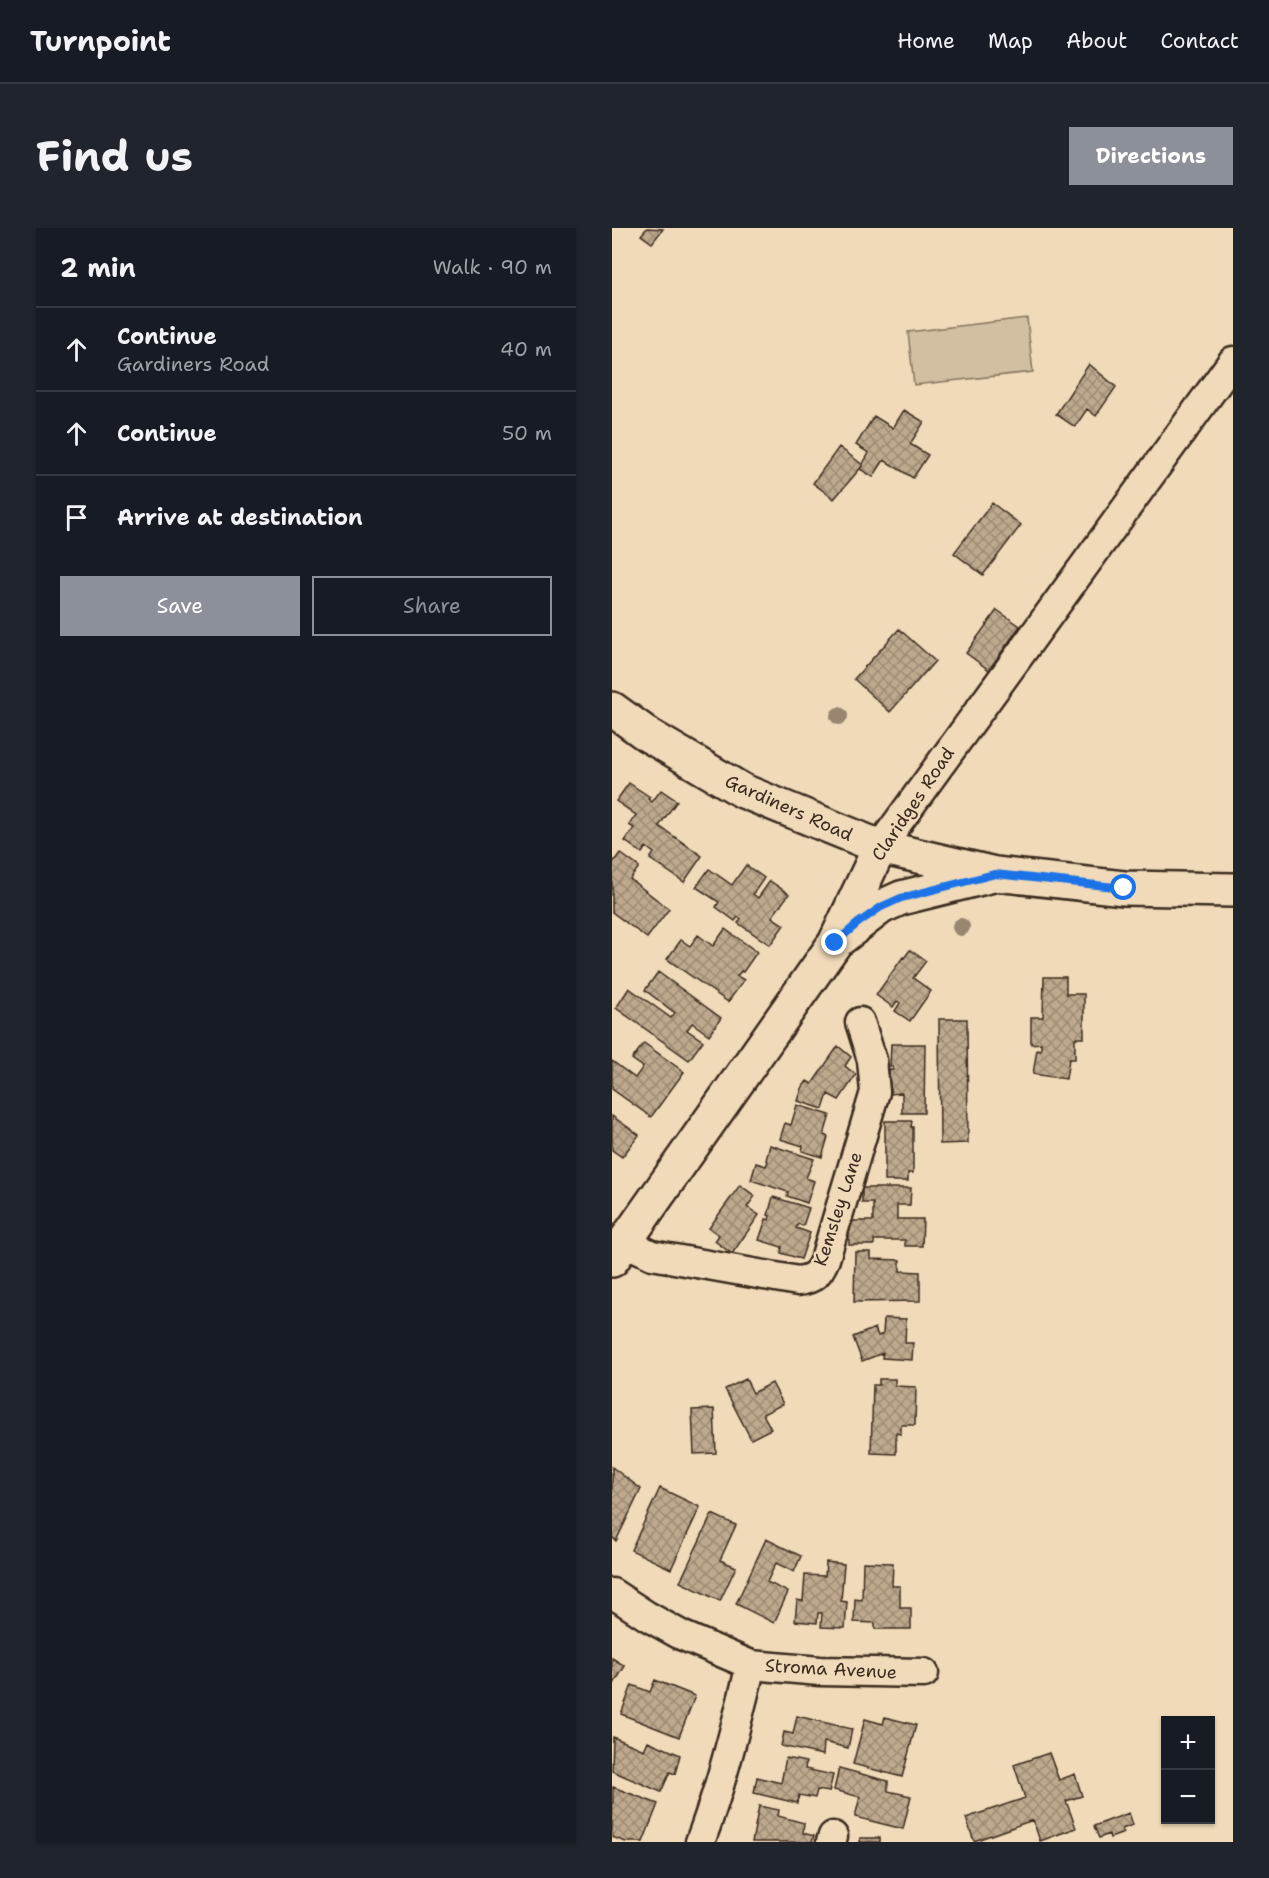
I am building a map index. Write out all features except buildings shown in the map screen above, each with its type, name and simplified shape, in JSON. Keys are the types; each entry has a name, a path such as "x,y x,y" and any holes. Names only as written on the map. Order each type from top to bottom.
{"street":[{"name":"Claridges Road","path":"618,1251 835,943 880,846 1233,360"},
{"name":"Gardiners Road","path":"612,709 648,735 743,791 880,846 995,874 1124,888 1233,890"},
{"path":"835,943 881,907 901,898 995,874"},
{"name":"Kemsley Lane","path":"618,1251 798,1281 811,1279 820,1270 825,1259 875,1092 872,1060 860,1022"},
{"name":"Stroma Avenue","path":"612,1593 681,1635 751,1665 820,1671 924,1673"},
{"path":"700,1842 734,1739 751,1665"}],"shaded area":[{"path":"1027,318 1033,372 914,385 908,332"}],"route":[{"path":"835,943 881,907 901,898 964,884 995,874 1124,888"}]}
